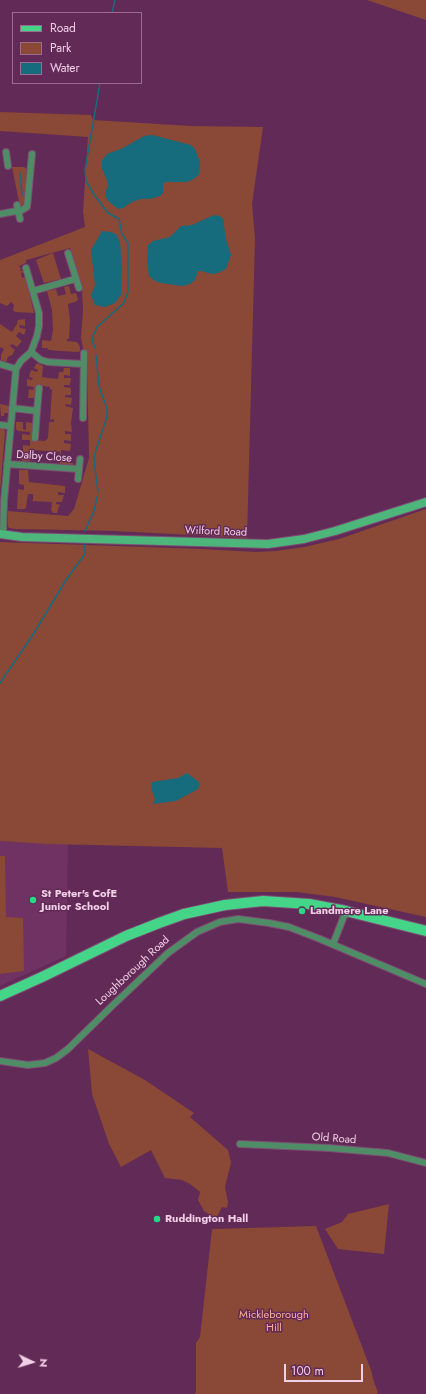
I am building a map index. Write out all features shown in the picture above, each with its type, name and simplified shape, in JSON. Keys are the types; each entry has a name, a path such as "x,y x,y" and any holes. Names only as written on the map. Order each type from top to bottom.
{"main road":[{"name":"Wilford Road","path":"2,535 22,537 268,544 304,539 335,531 426,502"},
{"name":"Loughborough Road","path":"0,996 42,978 126,936 159,923 203,909 246,902 278,901 309,904 346,911 426,931"}],"street":[{"path":"0,214 17,208 24,209 28,205 32,154"},
{"path":"0,159 6,155 8,166"},
{"path":"24,163 32,164"},
{"path":"17,208 20,219"},
{"path":"68,253 79,288"},
{"path":"2,535 16,369 20,361 31,352 39,326 39,313 26,268"},
{"path":"33,290 75,278"},
{"path":"31,352 41,360 48,362 83,364"},
{"path":"83,418 84,353"},
{"path":"0,364 16,369"},
{"path":"35,438 39,388"},
{"path":"12,408 37,411"},
{"path":"0,425 10,426"},
{"path":"78,479 80,459"},
{"name":"Dalby Close","path":"7,464 80,469"},
{"path":"333,944 346,911"},
{"name":"Loughborough Road","path":"0,1061 28,1065 45,1063 56,1058 68,1050 168,953 197,932 220,922 238,919 268,923 289,928 333,944 426,984"},
{"name":"Old Road","path":"240,1144 329,1148 388,1153 426,1163"}],"shaded area":[{"name":"St Peter's CofE Junior School","path":"0,841 68,844 66,956 0,986"}],"green space":[{"path":"367,0 426,0 426,20"},
{"path":"0,112 91,115 93,120 191,126 263,127 252,204 255,239 247,538 115,531 9,528 8,511 68,516 74,509 89,458 87,353 84,353 81,338 83,289 70,248 26,260 26,263 19,266 20,268 23,268 20,269 20,271 24,270 24,272 21,273 22,278 25,277 26,279 34,313 15,312 13,310 14,305 11,302 7,306 0,303 0,260 85,227 83,212 88,137 0,131"},
{"path":"12,167 24,167 27,169 25,203 20,207"},
{"path":"53,253 61,279 44,283 36,260"},
{"path":"69,286 71,294 76,293 78,300 68,304 70,320 69,339 67,339 67,341 77,342 80,347 80,351 60,351 42,348 42,340 51,341 53,330 52,310 47,291 56,289 58,296 66,294 64,287"},
{"path":"25,319 25,326 19,325 20,328 26,329 24,335 19,332 16,336 22,341 17,347 12,344 10,346 15,350 12,355 8,357 6,362 1,360 1,355 4,349 0,347 0,324 12,332 18,320"},
{"path":"37,363 43,366 42,377 48,378 58,379 59,372 63,372 64,368 70,368 70,376 64,375 64,378 71,378 70,385 64,385 64,387 71,388 71,395 65,395 65,397 72,398 71,405 66,404 65,406 73,408 71,423 72,432 65,431 65,434 71,434 71,441 64,440 64,443 71,444 70,451 61,450 61,455 67,455 67,463 73,463 73,465 60,464 60,452 32,450 30,461 22,461 21,459 21,454 28,454 28,452 23,452 23,445 30,446 30,440 22,440 22,434 30,435 30,432 18,431 16,429 16,422 23,422 23,429 26,430 26,422 32,423 32,440 45,441 48,438 49,422 54,422 54,419 50,420 52,390 50,387 37,385 35,398 28,398 29,389 33,390 34,387 27,386 27,379 32,380 33,378 29,377 31,370 37,372 38,370 34,368"},
{"path":"0,404 9,406 9,413 4,413 4,416 1,416"},
{"path":"0,428 4,429 5,432 0,492"},
{"path":"19,470 28,470 29,482 65,486 65,493 58,492 58,495 64,495 62,502 56,502 56,504 61,505 59,506 57,513 53,513 51,510 52,502 31,501 33,500 33,494 28,494 25,509 17,509 18,489 24,490 24,485 19,484"},
{"path":"426,509 426,917 335,897 296,892 228,892 222,848 48,844 0,841 0,542 256,552 276,551 304,547 339,539"},
{"path":"0,856 5,856 6,917 23,918 24,971 0,974"},
{"path":"88,1049 145,1080 194,1113 190,1117 228,1150 231,1163 225,1187 228,1202 227,1208 222,1207 216,1219 204,1211 198,1200 200,1192 182,1180 165,1178 151,1150 121,1167 109,1144 92,1094"},
{"path":"389,1204 384,1254 338,1249 325,1229 342,1222 348,1214"},
{"name":"Mickleborough Hill","path":"316,1226 371,1370 378,1392 377,1394 195,1394 196,1343 200,1337 212,1229"}],"water":[{"path":"152,135 191,145 195,149 200,162 199,174 194,179 187,182 166,182 163,184 163,193 160,196 150,199 141,199 118,209 107,200 105,192 108,187 107,180 102,169 102,161 107,154 123,148 144,136"},
{"path":"214,215 220,216 223,219 226,239 231,255 226,269 212,274 198,271 195,280 190,284 182,286 161,283 155,281 149,276 147,260 148,245 153,241 170,237 181,226 192,225"},
{"path":"102,231 116,234 120,242 122,268 121,295 115,303 105,307 95,305 91,295 95,285 91,250"},
{"path":"187,773 199,782 200,784 198,789 176,801 153,804 155,799 151,788 152,782 178,778"}],"waterway":[{"path":"112,12 115,0"},
{"path":"95,348 92,339 97,327 124,303 128,292 128,243 122,234 119,219 108,213 86,181 85,170 100,84"},
{"path":"20,173 22,195"},
{"path":"96,355 99,386 107,409 107,417 95,453 94,461 98,492"},
{"path":"85,531 94,511 97,497"},
{"path":"0,683 34,633 66,580 85,554 84,544"}],"place":[{"name":"St Peter's CofE Junior School","path":"33,900"},
{"name":"Landmere Lane","path":"302,911"},
{"name":"Ruddington Hall","path":"157,1219"}]}
